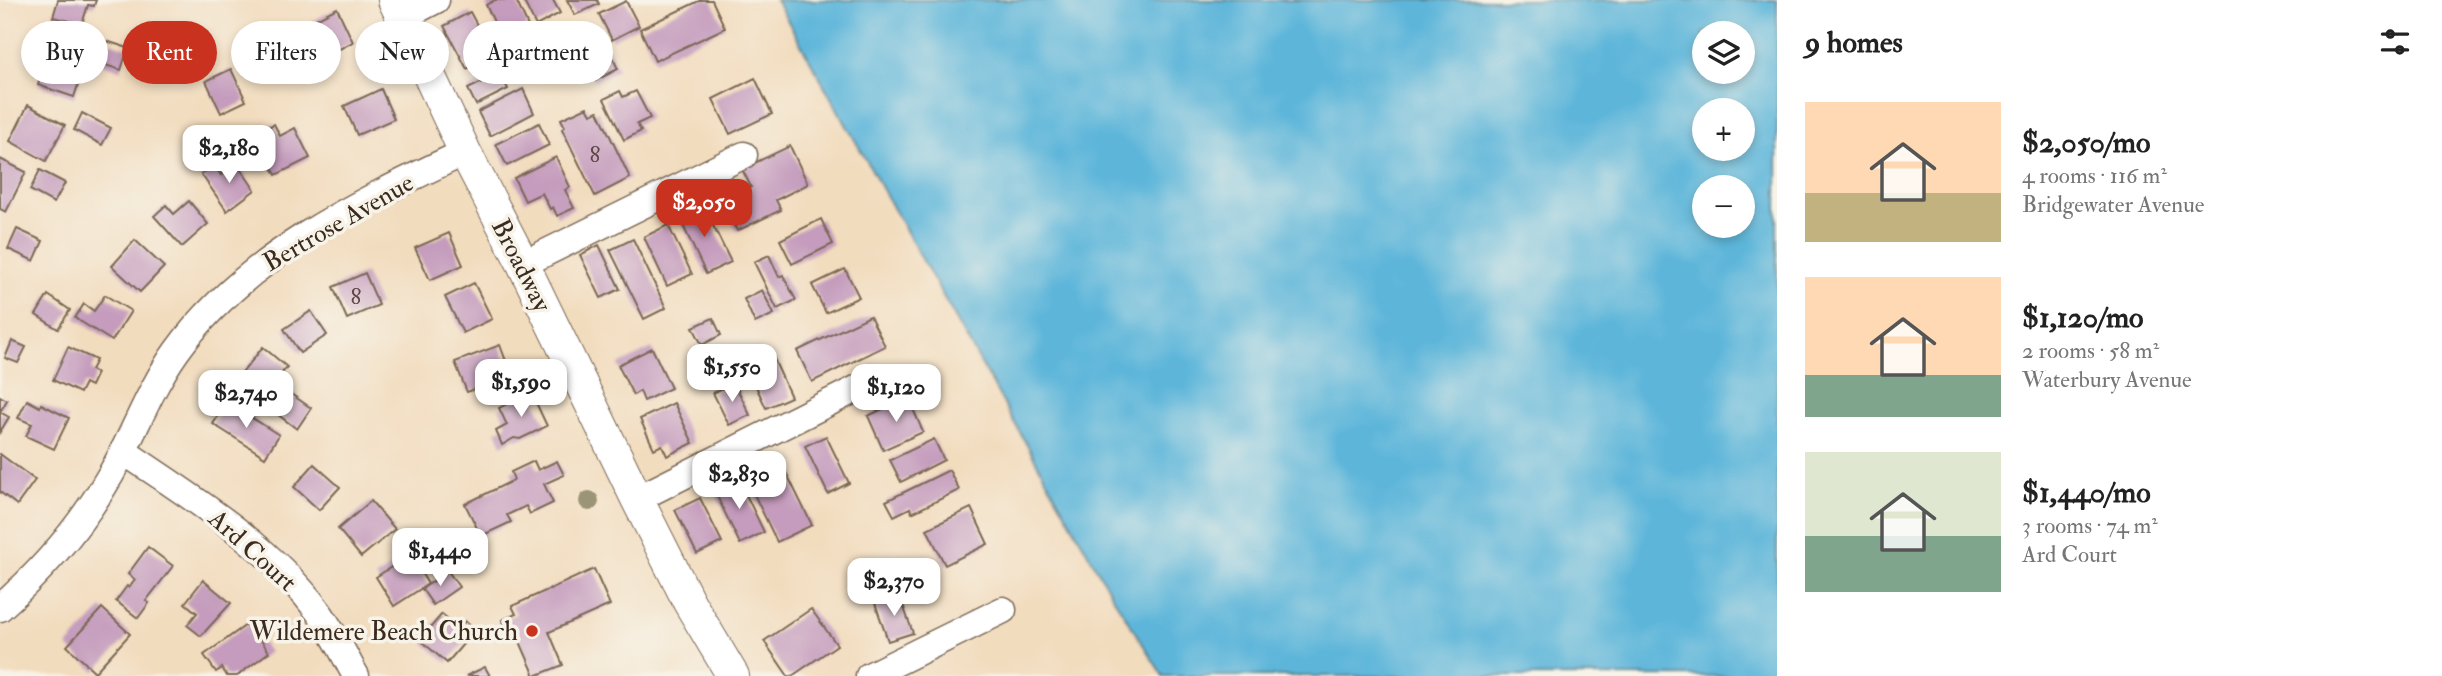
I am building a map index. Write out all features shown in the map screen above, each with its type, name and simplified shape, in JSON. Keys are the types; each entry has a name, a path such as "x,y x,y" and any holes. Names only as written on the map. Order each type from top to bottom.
{"street":[{"path":"398,8 436,0"},
{"name":"Broadway","path":"398,8 465,152 523,264 636,499 689,602 733,676"},
{"name":"Bertrose Avenue","path":"0,608 61,547 97,498 156,382 197,324 247,275 279,252 326,224 465,152"},
{"path":"523,264 744,155"},
{"path":"636,499 864,386"},
{"name":"Ard Court","path":"123,451 229,524 276,565 318,612 356,676"},
{"path":"869,676 1003,610"}],"water":[{"path":"776,0 1777,0 1777,676 1163,676 1111,594"}],"building":[{"path":"58,0 96,0 94,6 88,5 83,21 53,17"},
{"path":"495,0 516,0 526,21 494,21 486,5"},
{"path":"523,0 553,0 560,13 545,21 534,21"},
{"path":"567,0 597,0 599,4 575,15"},
{"path":"701,0 712,0 725,28 655,61 640,29"},
{"path":"626,1 639,26 613,39 613,21 602,21 599,14"},
{"path":"337,8 353,42 341,48 341,21 312,21"},
{"path":"470,12 475,21 463,21 463,62 449,35 449,23"},
{"path":"108,42 122,46 121,70 108,66"},
{"path":"613,58 618,69 613,72"},
{"path":"231,69 231,84 238,84 246,101 221,113 207,84 217,84 217,76"},
{"path":"755,78 772,114 730,134 713,99"},
{"path":"38,84 78,84 74,97"},
{"path":"478,84 506,84 508,89 476,105 468,89"},
{"path":"381,89 394,119 357,135 344,106"},
{"path":"523,89 534,113 490,136 478,112"},
{"path":"620,91 623,97 636,91 650,118 637,124 641,131 624,140 604,99"},
{"path":"28,105 65,125 46,161 10,141"},
{"path":"587,107 591,114 598,111 630,178 595,196 562,129 565,127 561,119"},
{"path":"82,113 111,128 102,145 74,130"},
{"path":"539,123 549,145 507,166 496,144"},
{"path":"274,124 280,136 295,128 310,158 276,175 255,133"},
{"path":"790,146 808,184 776,200 781,210 737,231 722,201 751,187 742,169"},
{"path":"556,157 570,187 565,190 574,208 557,216 542,193 525,201 514,178"},
{"path":"0,159 26,172 6,212 0,209"},
{"path":"237,164 255,190 227,211 201,174 214,165 221,175"},
{"path":"40,170 65,183 54,203 30,190"},
{"path":"189,201 208,224 182,247 154,216 166,205 174,214"},
{"path":"702,203 731,262 706,274 678,215"},
{"path":"821,219 833,244 792,264 780,240"},
{"path":"668,225 692,274 667,286 644,237"},
{"path":"17,229 43,241 34,261 8,249"},
{"path":"449,233 463,265 430,280 415,248"},
{"path":"633,239 666,308 644,319 610,250"},
{"path":"135,240 164,267 140,292 112,266"},
{"path":"599,245 620,289 601,298 580,255"},
{"path":"769,255 779,277 783,275 796,300 777,309 754,262"},
{"path":"845,269 859,297 826,313 812,285"},
{"path":"365,273 379,305 347,319 333,287"},
{"path":"474,283 492,319 463,333 445,297"},
{"path":"762,290 774,314 755,323 744,299"},
{"path":"48,295 70,310 58,329 36,315"},
{"path":"105,295 131,311 112,341 75,318 84,304 94,311"},
{"path":"311,311 327,335 300,353 284,329"},
{"path":"870,316 885,346 812,382 797,351"},
{"path":"713,318 721,335 702,345 693,327"},
{"path":"12,341 26,347 18,363 5,358"},
{"path":"500,345 510,372 508,377 467,392 455,362"},
{"path":"68,347 96,360 91,370 97,373 91,386 85,383 80,393 53,380"},
{"path":"263,347 287,367 265,393 241,374"},
{"path":"652,348 671,388 644,401 640,391 633,395 618,365"},
{"path":"773,357 791,397 766,408 748,369"},
{"path":"734,382 750,415 729,425 713,393"},
{"path":"531,392 547,426 502,445 496,431 507,425 499,408"},
{"path":"291,394 311,408 297,429 277,414"},
{"path":"0,396 7,400 0,412"},
{"path":"908,397 923,432 883,450 868,416"},
{"path":"27,400 69,418 54,449 26,436 32,424 18,418"},
{"path":"227,402 279,435 265,457 213,424"},
{"path":"674,403 693,443 667,456 662,445 654,449 640,419"},
{"path":"0,412 9,417 0,432"},
{"path":"826,436 849,483 828,494 805,446"},
{"path":"934,439 944,460 901,482 890,460"},
{"path":"0,454 35,480 17,505 0,492"},
{"path":"534,461 538,470 557,461 564,475 544,484 553,503 530,514 526,506 507,515 511,522 481,536 465,504 514,480 511,472"},
{"path":"781,462 812,525 777,542 750,486 761,480 758,473"},
{"path":"314,464 340,487 319,510 294,487"},
{"path":"949,470 959,490 912,513 910,508 894,516 886,501"},
{"path":"738,478 764,532 740,544 714,490"},
{"path":"700,498 722,542 697,554 675,510"},
{"path":"371,501 395,529 361,557 338,529"},
{"path":"971,508 988,544 945,565 927,529"},
{"path":"148,547 173,566 146,601 149,603 138,618 116,601 135,580 128,574"},
{"path":"410,555 428,584 394,606 376,577"},
{"path":"594,569 610,605 549,632 563,665 535,676 515,630 508,633 502,620 516,614 512,606"},
{"path":"448,571 459,587 433,605 422,589"},
{"path":"203,580 231,603 201,636 187,625 197,613 185,603"},
{"path":"899,594 913,633 888,641 875,603"},
{"path":"102,608 130,634 95,672 67,646"},
{"path":"811,609 837,645 792,676 788,676 764,641"},
{"path":"442,614 459,628 465,621 475,630 447,663 420,640"},
{"path":"249,623 269,652 237,676 227,676 222,668 216,672 204,655"},
{"path":"485,667 490,676 466,676"}],"place":[{"name":"Wildemere Beach Church","path":"532,631"}]}
